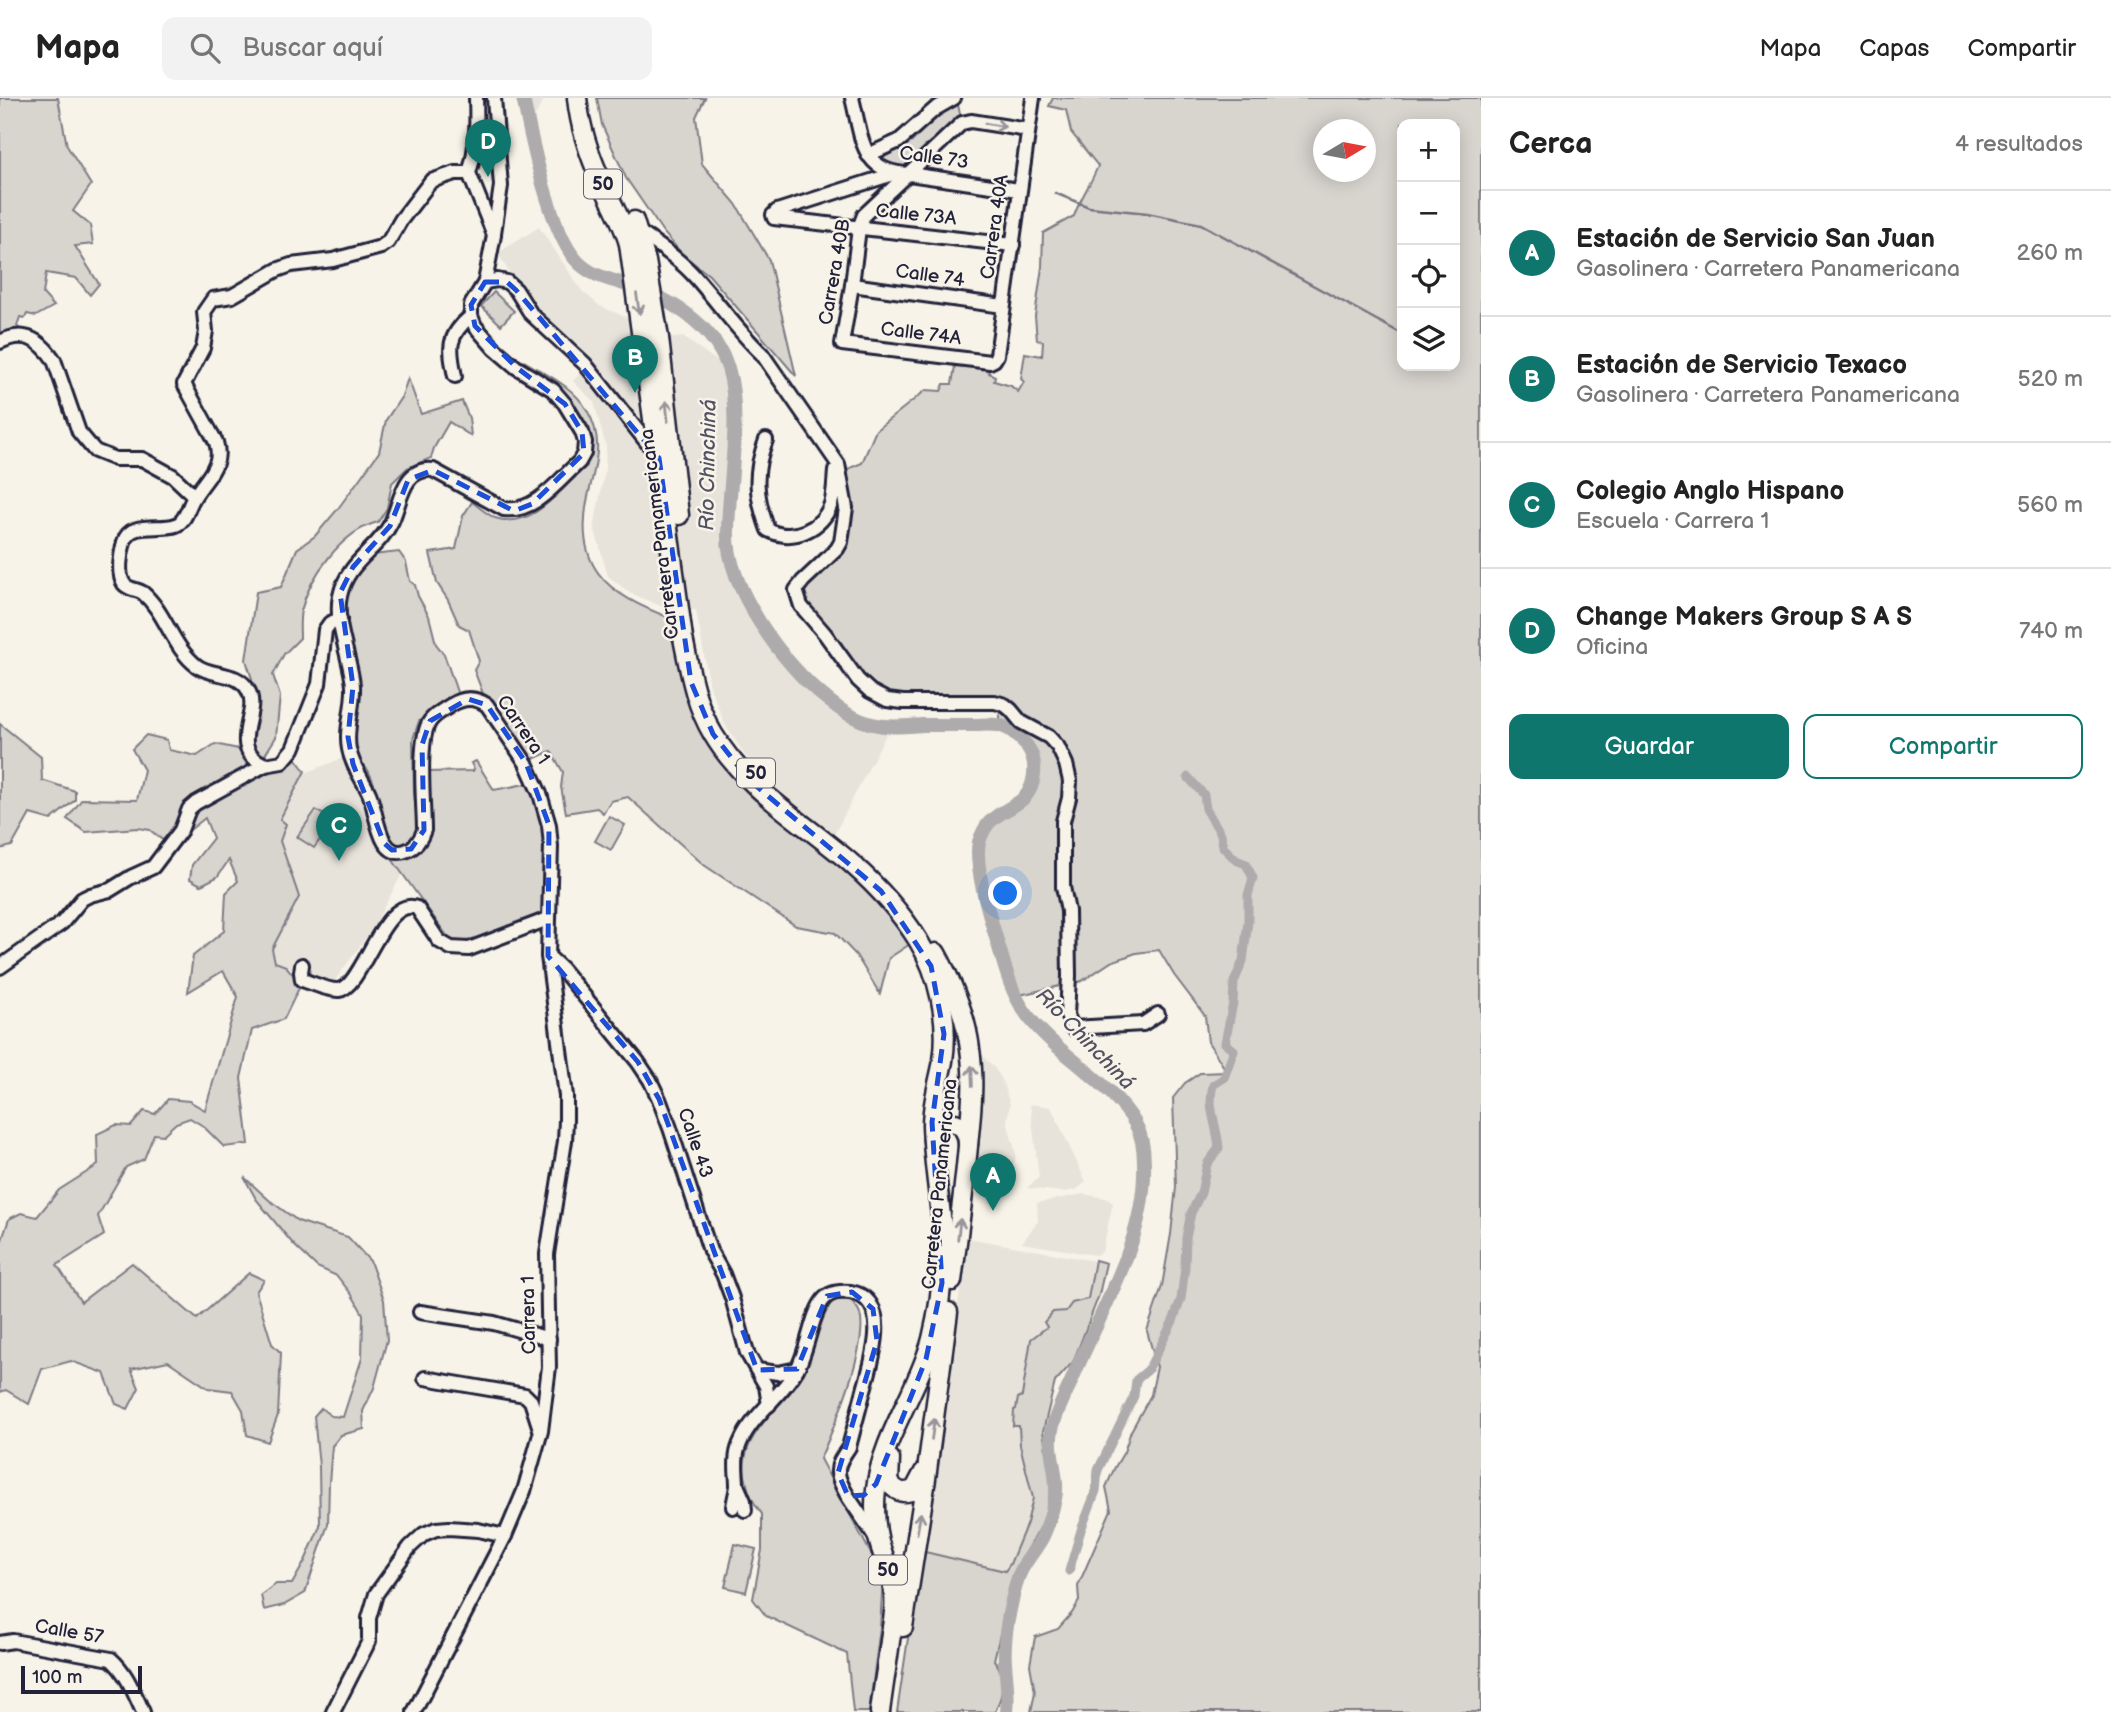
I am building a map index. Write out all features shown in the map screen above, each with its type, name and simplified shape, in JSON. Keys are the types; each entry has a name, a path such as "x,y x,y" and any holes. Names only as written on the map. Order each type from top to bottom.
{"highway":[{"name":"Carretera Panamericana","path":"577,98 587,144 602,182 624,224 640,267"},
{"name":"Carretera Panamericana","path":"587,98 600,151 638,231 640,267 693,637 707,699 722,729 756,773 783,799 855,857 886,885 908,910 927,937 951,984 964,1017 970,1048 972,1099 963,1196 928,1463 891,1712"},
{"name":"Carretera Panamericana","path":"651,339 659,458 689,671 698,702 725,751 749,780 851,863 881,891 900,914 919,941 931,966 942,1010 943,1058 933,1108 933,1140 942,1225 942,1283 926,1359 894,1432 876,1484 875,1521 892,1582 894,1610 880,1712"},
{"path":"933,1140 939,1127 953,1122 965,1130 968,1144"},
{"path":"894,1432 888,1466 889,1482 893,1488 904,1493 915,1489 928,1463"}],"street":[{"path":"476,98 477,128 473,160 468,173 494,235"},
{"path":"455,376 450,356 452,337 471,316 471,305 485,282 501,186 494,98"},
{"path":"852,98 868,155 899,141 935,109 954,98"},
{"name":"Carrera 40A","path":"994,360 997,355 1033,98"},
{"name":"Carrera 40B","path":"842,344 859,228 864,215 962,123 971,121 1028,130"},
{"name":"Calle 73","path":"868,155 874,164 893,174 1019,190"},
{"path":"259,762 248,749 246,738 250,691 236,678 198,667 171,635 162,617 142,592 128,587 121,577 125,538 131,531 175,525 183,520 194,496 216,463 216,442 184,384 202,348 206,331 204,312 213,299 232,296 277,270 291,265 333,260 381,247 388,243 401,220 431,181 455,173 468,173"},
{"name":"Calle 73A","path":"893,174 777,211 774,218 1013,245"},
{"path":"638,231 696,277 747,340 762,354 838,464 846,508 841,542 796,590 801,606 858,680 870,691 887,700 995,702 1005,705 1021,722 1049,737 1058,747 1070,781 1063,821 1063,887 1068,911 1067,1015 1073,1028 1143,1024 1158,1014"},
{"path":"485,282 507,282 516,290 531,314 585,364 659,458"},
{"name":"Calle 74","path":"852,285 1003,306"},
{"name":"Carrera 1","path":"414,1712 505,1536 533,1464 547,1393 547,1254 566,1120 566,1096 548,956 551,846 549,825 540,794 526,763 487,705 478,699 457,702 430,721 422,745 424,830 421,839 411,849 402,852 392,850 384,843 374,805 349,751 353,686 339,603 344,583 353,567 390,526 404,486 412,476 426,469 433,470 504,509 514,510 533,504 579,462 584,453 582,432 565,404 553,390 516,367 495,349 475,326 471,316"},
{"path":"0,342 10,337 23,336 47,349 54,360 79,432 95,450 115,459 142,459 173,477 194,496"},
{"name":"Calle 74A","path":"842,344 990,362 994,360"},
{"path":"766,440 760,456 757,492 768,530 777,535 803,533 814,528 832,501 835,469 838,464"},
{"path":"0,967 62,923 82,899 110,890 153,867 181,830 189,809 196,803 259,762 282,762 293,749 319,684 326,630 330,623 340,619"},
{"path":"302,965 302,980 339,990 348,986 374,941 394,914 411,906 417,908 439,941 451,948 468,949 548,919"},
{"name":"Calle 43","path":"548,956 562,969 638,1062 659,1098 710,1251 723,1274 747,1353 766,1387 769,1405"},
{"path":"739,1508 735,1465 738,1446 748,1427 785,1388 797,1369 819,1306 827,1296 838,1292 852,1292 863,1297 873,1309 877,1341 849,1447 838,1465 838,1473 848,1496 870,1528 885,1563"},
{"path":"420,1312 494,1324 549,1339"},
{"path":"757,1370 778,1373 797,1369"},
{"path":"425,1378 525,1395 531,1401 541,1431"},
{"path":"848,1496 864,1495 876,1484"},
{"path":"333,1712 369,1641 369,1618 376,1594 410,1547 424,1534 436,1529 478,1530 505,1536"},
{"name":"Calle 57","path":"0,1643 13,1641 111,1659 120,1666 143,1712"}],"highlighted area":[{"path":"485,282 507,282 516,290 659,458 691,682 713,734 749,780 881,891 931,966 944,1034 932,1122 942,1283 926,1359 876,1484 864,1495 848,1496 838,1473 877,1341 873,1309 852,1292 827,1296 797,1369 757,1370 659,1099 638,1062 548,956 549,825 526,763 487,705 468,699 430,721 422,745 424,830 411,849 392,850 384,843 353,764 348,737 353,686 340,593 353,567 390,526 408,480 433,470 514,511 532,504 584,453 582,432 565,404 516,367 475,326 471,305"}],"shaded area":[{"path":"0,98 58,98 67,146 91,185 73,211 90,225 93,244 75,246 99,284 90,295 76,278 46,273 43,294 54,306 36,316 27,314 25,318 20,317 17,326 23,333 0,339"},
{"path":"523,98 545,98 529,126 525,110"},
{"path":"597,98 705,98 696,117 702,164 736,204 769,260 796,376 709,275 683,255 663,232 626,178 602,125"},
{"path":"1053,98 1481,98 1481,1712 1031,1712 1035,1692 1030,1665 1035,1637 1058,1629 1079,1601 1078,1586 1111,1510 1106,1487 1124,1452 1131,1431 1151,1395 1157,1367 1147,1331 1162,1286 1176,1187 1173,1098 1185,1083 1200,1073 1227,1072 1208,1042 1205,1016 1159,950 1136,953 1111,962 1082,981 1015,996 997,943 978,857 981,836 985,830 1019,803 1028,792 1035,771 1030,749 1001,725 998,702 883,700 799,612 799,591 837,553 845,478 850,468 862,463 876,430 926,390 941,391 944,384 952,384 955,366 988,368 989,373 995,376 994,381 1011,386 1018,392 1024,382 1021,379 1025,353 1042,356 1043,341 1037,340 1035,316 1042,267 1043,233 1074,216 1098,166 1071,132 1066,110 1049,106"},
{"path":"953,102 958,105 961,118 906,171 877,161 912,142"},
{"path":"539,227 582,291 600,306 630,319 633,342 683,337 727,368 734,414 727,536 751,609 768,636 808,682 828,700 849,715 890,727 834,835 787,799 746,757 725,725 710,687 696,610 668,609 630,593 608,576 594,527 605,470 606,447 594,402 573,381 588,364 531,311 498,253"},
{"path":"494,292 514,311 501,325 481,306"},
{"path":"524,361 574,394 592,420 597,449 585,515 585,538 598,573 629,599 673,619 701,722 847,865 913,942 889,958 880,994 856,955 835,933 796,926 704,865 628,797 611,801 603,813 597,808 566,813 561,787 563,772 551,751 531,760 495,704 484,696 474,670 479,661 469,630 459,625 437,583 430,553 456,549 463,516 472,502 495,518 522,518 546,505 587,466 589,438"},
{"path":"408,378 421,414 462,401 469,418 471,436 449,422 431,458 407,468 392,483 387,508 378,522 352,535 329,557 320,570 305,597 301,611 300,638 284,654 273,675 280,696 276,737 261,761 251,750 252,679 246,660 256,592 281,587 297,549 315,536 337,510 379,452 386,420 402,396"},
{"path":"399,552 406,562 410,581 415,585 429,616 436,644 444,654 458,695 439,705 419,721 413,739 418,829 410,841 402,845 387,836 373,781 368,770 358,761 353,746 351,653 344,600 353,579 373,555"},
{"path":"0,724 41,757 42,780 75,791 75,800 51,820 30,814 12,846 0,849"},
{"path":"146,735 167,740 169,750 197,756 215,744 238,749 249,768 292,754 305,771 280,819 286,824 280,841 299,897 272,949 275,962 286,966 301,984 284,1019 252,1030 241,1078 249,1144 224,1147 203,1126 190,1118 176,1123 163,1135 154,1134 144,1159 126,1167 98,1216 104,1235 57,1265 81,1302 132,1263 197,1319 249,1273 264,1280 256,1292 272,1344 281,1353 278,1415 268,1442 247,1435 243,1410 232,1391 208,1388 168,1361 131,1369 139,1388 128,1409 116,1404 104,1373 71,1361 42,1369 29,1404 6,1390 0,1392 0,1236 2,1240 9,1219 21,1213 37,1217 59,1190 98,1165 97,1134 116,1125 131,1126 144,1111 155,1114 168,1099 189,1101 205,1110 238,997 223,971 188,992 193,956 224,931 226,893 238,881 229,860 217,877 201,885 190,879 192,865 213,838 205,818 176,841 161,839 150,830 138,828 86,832 67,819 82,799 137,800 144,770 132,749"},
{"path":"345,757 352,782 372,805 381,847 402,874 371,931 333,983 275,962 272,949 299,897 280,841 280,819 303,774"},
{"path":"476,761 494,790 531,783 545,825 544,912 467,943 453,944 389,855 409,856 419,851 427,842 430,835 427,772 473,771 471,763"},
{"path":"316,810 333,821 314,848 297,837"},
{"path":"609,816 625,825 611,850 595,841"},
{"path":"978,1052 1001,1077 1010,1104 1007,1121 1016,1154 1011,1186 982,1182 977,1178 983,1111"},
{"path":"1030,1104 1051,1107 1086,1182 1076,1190 1063,1192 1027,1188 1039,1177"},
{"path":"244,1177 298,1221 348,1237 370,1261 384,1300 387,1340 374,1388 363,1411 364,1429 341,1435 332,1446 328,1524 305,1593 284,1605 264,1610 261,1595 276,1584 292,1584 320,1526 319,1466 314,1416 321,1408 331,1416 343,1417 362,1358 363,1314 337,1276 317,1267 293,1244 256,1199"},
{"path":"1083,1194 1106,1198 1113,1203 1102,1252 1095,1255 1022,1243 1038,1221 1037,1203"},
{"path":"968,1238 1106,1263 1099,1295 1040,1365 1039,1496 1014,1573 921,1551"},
{"path":"1095,1260 1106,1263 1099,1295 1073,1362 1055,1382 1043,1431 1052,1485 1043,1523 1014,1573 994,1660 1003,1679 995,1712 897,1712 921,1551 1005,1571 1010,1564 1027,1523 1033,1498 1020,1445 1019,1426 1013,1426 1014,1410 1018,1398 1022,1396 1031,1339 1047,1327 1044,1322 1053,1312 1066,1311 1072,1303 1088,1299"},
{"path":"833,1300 851,1300 859,1312 861,1328 855,1365 820,1459 883,1576 880,1628 869,1712 853,1712 847,1654 766,1616 753,1599 762,1550 762,1514 748,1490 744,1463 748,1448 756,1433 799,1379 807,1365 824,1315"},
{"path":"735,1544 756,1549 746,1592 725,1587"}],"waterway":[{"name":"Río Chinchiná","path":"523,98 536,160 550,207 558,229 577,261 597,275 638,288 670,303 699,324 721,351 728,368 734,406 728,530 730,552 736,576 747,600 777,647 811,686 838,708 860,720 891,726 1000,726 1020,738 1032,756 1034,774 1028,793 994,818 985,828 979,842 979,868 990,918 1010,983 1023,1010 1040,1030 1099,1081 1125,1108 1139,1132 1144,1163 1143,1192 1130,1248 1060,1405 1052,1429 1055,1499 1042,1538 1019,1575 1012,1601 1005,1642 1007,1712"},
{"path":"1055,193 1089,207 1147,213 1201,224 1397,331"},
{"path":"1069,1571 1096,1491 1098,1470 1134,1396 1136,1380 1148,1370 1181,1299 1191,1213 1201,1193 1207,1164 1219,1148 1211,1094 1213,1085 1224,1078 1234,1050 1225,1043 1234,982 1243,961 1248,895 1253,878 1246,864 1236,860 1223,847 1221,834 1206,809 1204,795 1188,777"}],"place":[{"name":"Change Makers Group S A S","path":"488,177"},
{"name":"Estación de Servicio Texaco","path":"635,393"},
{"name":"Colegio Anglo Hispano","path":"339,861"},
{"name":"Estación de Servicio San Juan","path":"993,1211"}]}
